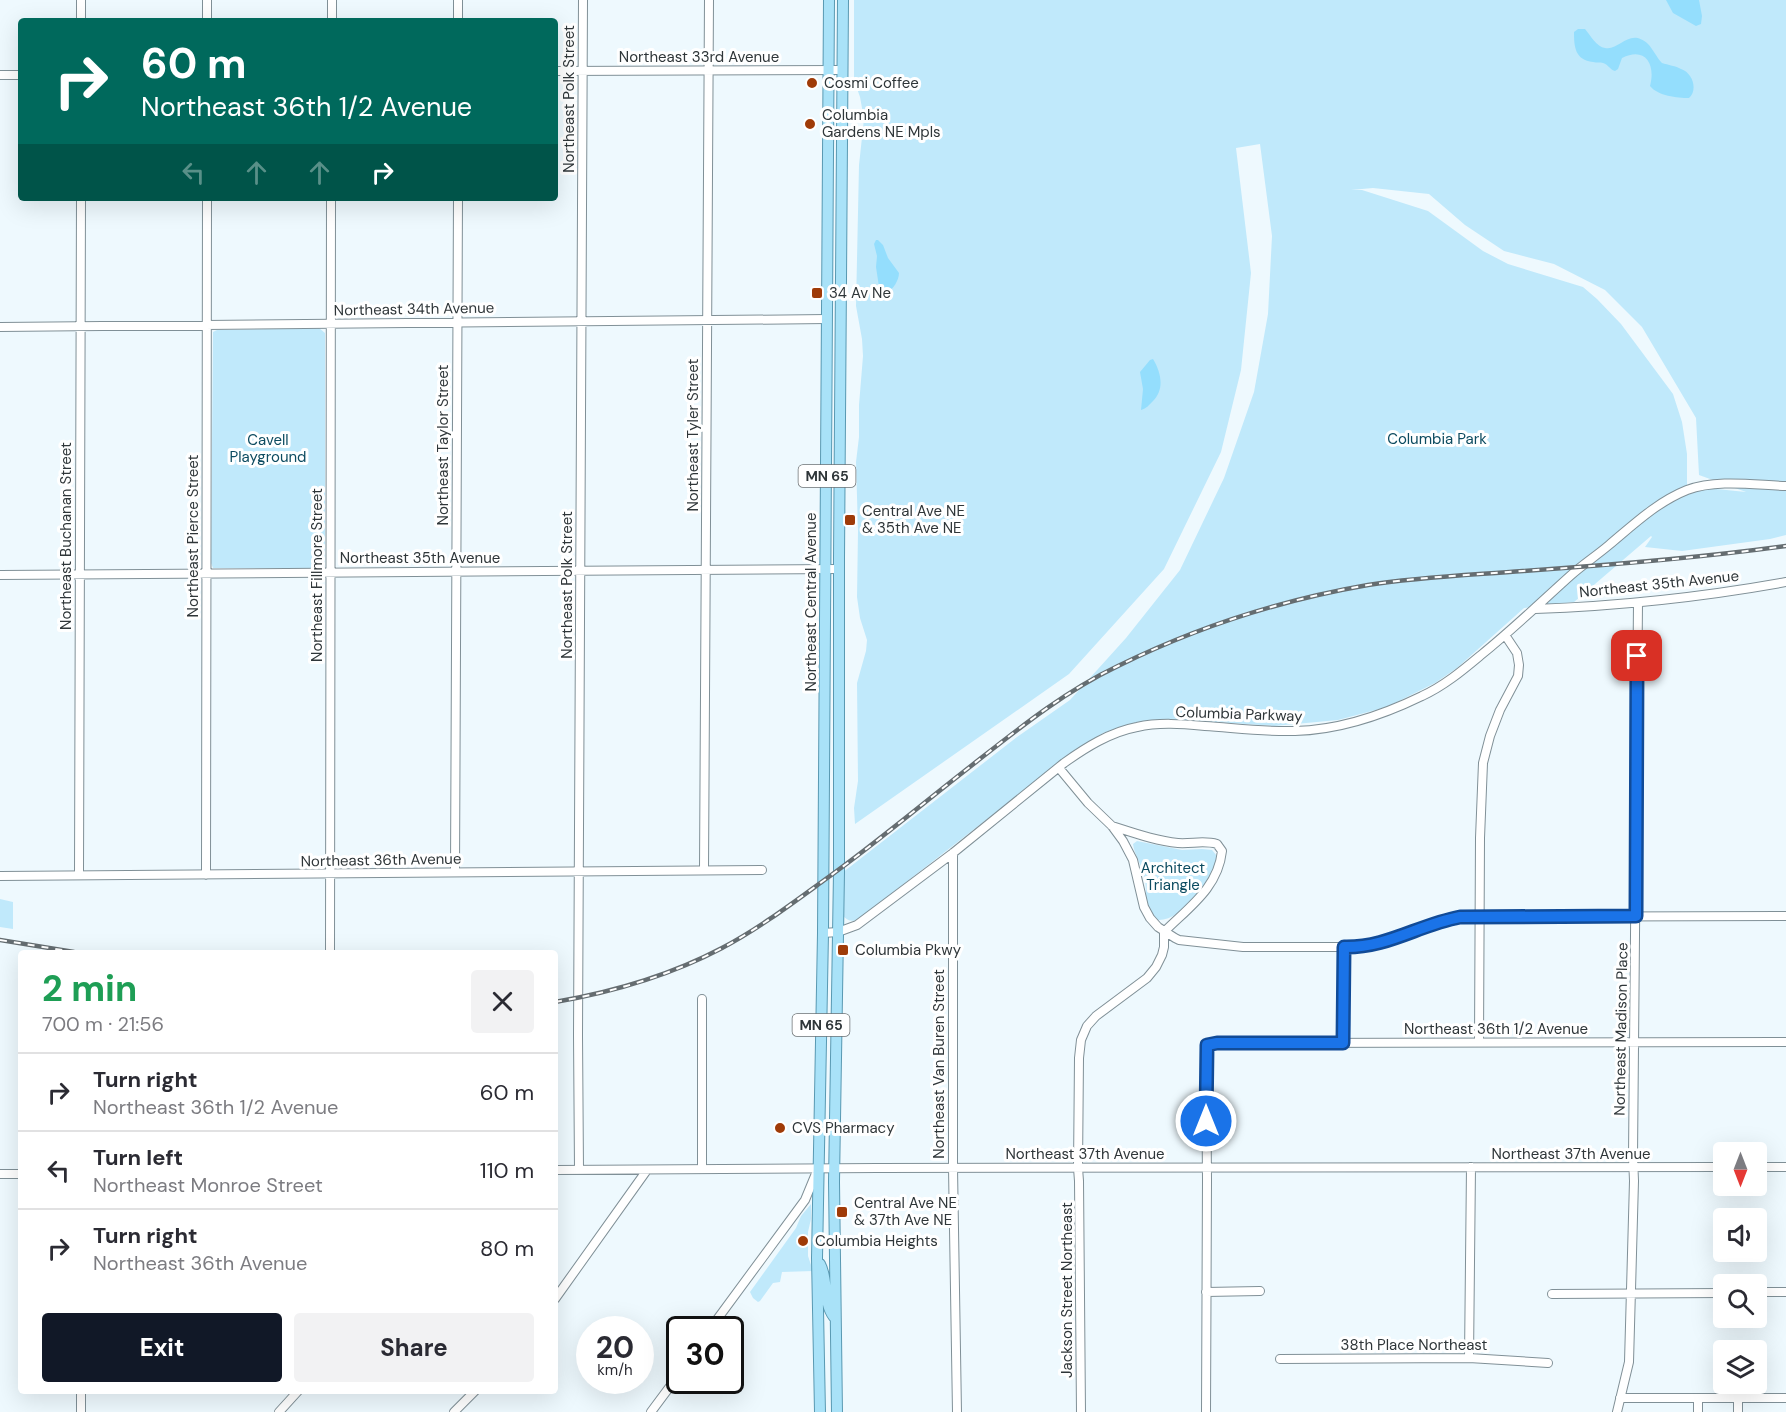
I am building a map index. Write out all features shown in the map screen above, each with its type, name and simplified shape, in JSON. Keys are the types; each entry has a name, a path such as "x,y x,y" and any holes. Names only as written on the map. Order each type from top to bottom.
{"main road":[{"name":"Northeast Central Avenue","path":"818,1168 823,933 829,0"},
{"name":"Northeast Central Avenue","path":"834,1168 838,932 843,0"},
{"name":"MN 65","path":"818,1168 820,1412"},
{"name":"MN 65","path":"834,1168 837,1412"},
{"path":"817,1258 826,1280 828,1306 835,1319"},
{"path":"818,1314 827,1320 830,1351 836,1369"}],"street":[{"path":"81,0 81,18"},
{"path":"207,0 207,18"},
{"path":"332,0 332,18"},
{"path":"458,0 458,18"},
{"name":"Northeast Polk Street","path":"579,1170 583,0"},
{"name":"Northeast Tyler Street","path":"704,870 709,0"},
{"name":"Northeast 33rd Avenue","path":"558,71 842,70"},
{"path":"0,75 18,75"},
{"name":"Northeast Buchanan Street","path":"79,874 81,201"},
{"name":"Northeast Pierce Street","path":"206,875 207,201"},
{"name":"Northeast Fillmore Street","path":"330,950 331,201"},
{"name":"Northeast Taylor Street","path":"455,872 458,201"},
{"name":"Northeast 34th Avenue","path":"0,327 827,319"},
{"name":"Columbia Parkway","path":"823,933 838,932 857,925 1090,746 1135,727 1156,724 1297,731 1361,720 1424,696 1453,678 1630,526 1670,498 1701,486 1740,483 1786,486"},
{"name":"Northeast 35th Avenue","path":"0,575 839,569"},
{"name":"Northeast 35th Avenue","path":"1535,609 1638,603 1786,582"},
{"name":"Northeast Madison Place","path":"1617,1412 1629,1362 1635,1181 1633,1167 1638,603"},
{"path":"1479,1042 1483,764 1490,736 1500,710 1518,676 1519,665 1517,653 1505,635"},
{"path":"1059,768 1124,841 1133,860 1144,907 1150,918 1164,932 1179,940 1243,946 1344,947 1375,945 1441,921 1460,917 1786,916"},
{"path":"1112,826 1153,839 1180,843 1209,842 1217,844 1222,851 1219,869 1198,902 1164,932"},
{"name":"Northeast Van Buren Street","path":"952,853 953,1168 957,1412"},
{"name":"Northeast 36th Avenue","path":"0,876 762,870"},
{"name":"Jackson Street Northeast","path":"1081,1412 1080,1181 1078,1168 1081,1040 1087,1026 1096,1016 1136,987 1156,967 1162,956 1164,932"},
{"path":"1343,1043 1344,947"},
{"path":"702,999 702,1169"},
{"name":"Northeast 36th 1/2 Avenue","path":"1206,1168 1207,1045 1217,1043 1786,1042"},
{"path":"1469,1358 1471,1167"},
{"name":"Northeast 37th Avenue","path":"558,1170 1713,1167"},
{"path":"1767,1167 1786,1167"},
{"path":"720,1316 806,1200 818,1168"},
{"path":"1206,1168 1206,1412"},
{"path":"558,1295 646,1170"},
{"path":"0,1174 18,1174"},
{"path":"1206,1292 1260,1292"},
{"path":"1767,1292 1786,1292"},
{"path":"1552,1294 1713,1293"},
{"name":"38th Place Northeast","path":"1280,1359 1469,1358 1548,1363"},
{"path":"651,1412 666,1392"},
{"path":"81,1394 81,1412"},
{"path":"279,1412 295,1394"},
{"path":"454,1412 472,1394"},
{"path":"1620,1398 1786,1398"},
{"path":"1698,1398 1698,1412"},
{"path":"1738,1398 1738,1412"}],"green space":[{"name":"Columbia Park","path":"854,0 1786,0 1786,535 1682,551 1645,547 1651,536 1574,602 1524,608 1457,668 1435,683 1387,707 1338,720 1274,726 1152,720 1103,733 1072,753 860,918 848,920 842,915 842,873 1017,737 1070,700 1126,638 1180,570 1224,478 1254,392 1268,314 1272,236 1260,144 1236,148 1251,273 1241,370 1221,452 1164,569 1069,674 855,824 854,808 858,781 857,683 867,640 860,618 857,597 856,462 863,356 856,306 859,165 864,119 854,80","holes":["1373,188 1429,194 1465,225 1504,251 1554,264 1605,290 1642,327 1696,418 1699,475 1746,492 1687,486 1687,454 1682,422 1673,394 1621,324 1583,287 1508,264 1483,251 1428,211 1362,190 1351,190"]},
{"name":"Cavell Playground","path":"319,328 325,333 325,566 322,568 213,568 211,563 213,332 217,330"},
{"name":"Architect Triangle","path":"1137,841 1182,850 1212,850 1217,856 1203,886 1187,906 1177,914 1158,920 1150,911 1147,905 1142,868 1133,844"},
{"path":"0,899 13,902 13,929 0,927"},
{"path":"811,1204 808,1256 813,1271 782,1272 780,1282 773,1283 758,1302 750,1292"}],"water":[{"path":"1666,0 1699,0 1701,24 1696,26 1673,13"},
{"path":"1578,29 1585,29 1596,43 1605,48 1630,39 1641,39 1650,46 1662,63 1689,74 1694,86 1692,95 1689,98 1673,97 1653,89 1650,86 1650,64 1647,59 1637,54 1622,58 1615,71 1603,63 1582,59 1574,43 1574,32"},
{"path":"876,240 883,245 888,258 899,273 895,284 887,292 879,287 874,244"},
{"path":"1153,359 1160,375 1159,391 1153,401 1141,410 1143,389 1140,372"}],"railway":[{"path":"558,1001 619,988 661,975 735,941 841,868 1057,701 1118,666 1209,627 1303,598 1387,582 1655,561 1786,546"},
{"path":"0,940 62,950"}],"place":[{"name":"Cosmi Coffee","path":"812,83"},
{"name":"Columbia Gardens NE Mpls","path":"810,124"},
{"name":"34 Av Ne","path":"817,293"},
{"name":"Central Ave NE & 35th Ave NE","path":"850,520"},
{"name":"Columbia Pkwy","path":"843,950"},
{"name":"CVS Pharmacy","path":"780,1128"},
{"name":"Central Ave NE & 37th Ave NE","path":"842,1212"},
{"name":"Columbia Heights","path":"803,1241"}],"route":[{"path":"1206,1121 1207,1045 1217,1043 1343,1043 1344,947 1375,945 1422,927 1460,917 1636,916 1637,656"}]}
